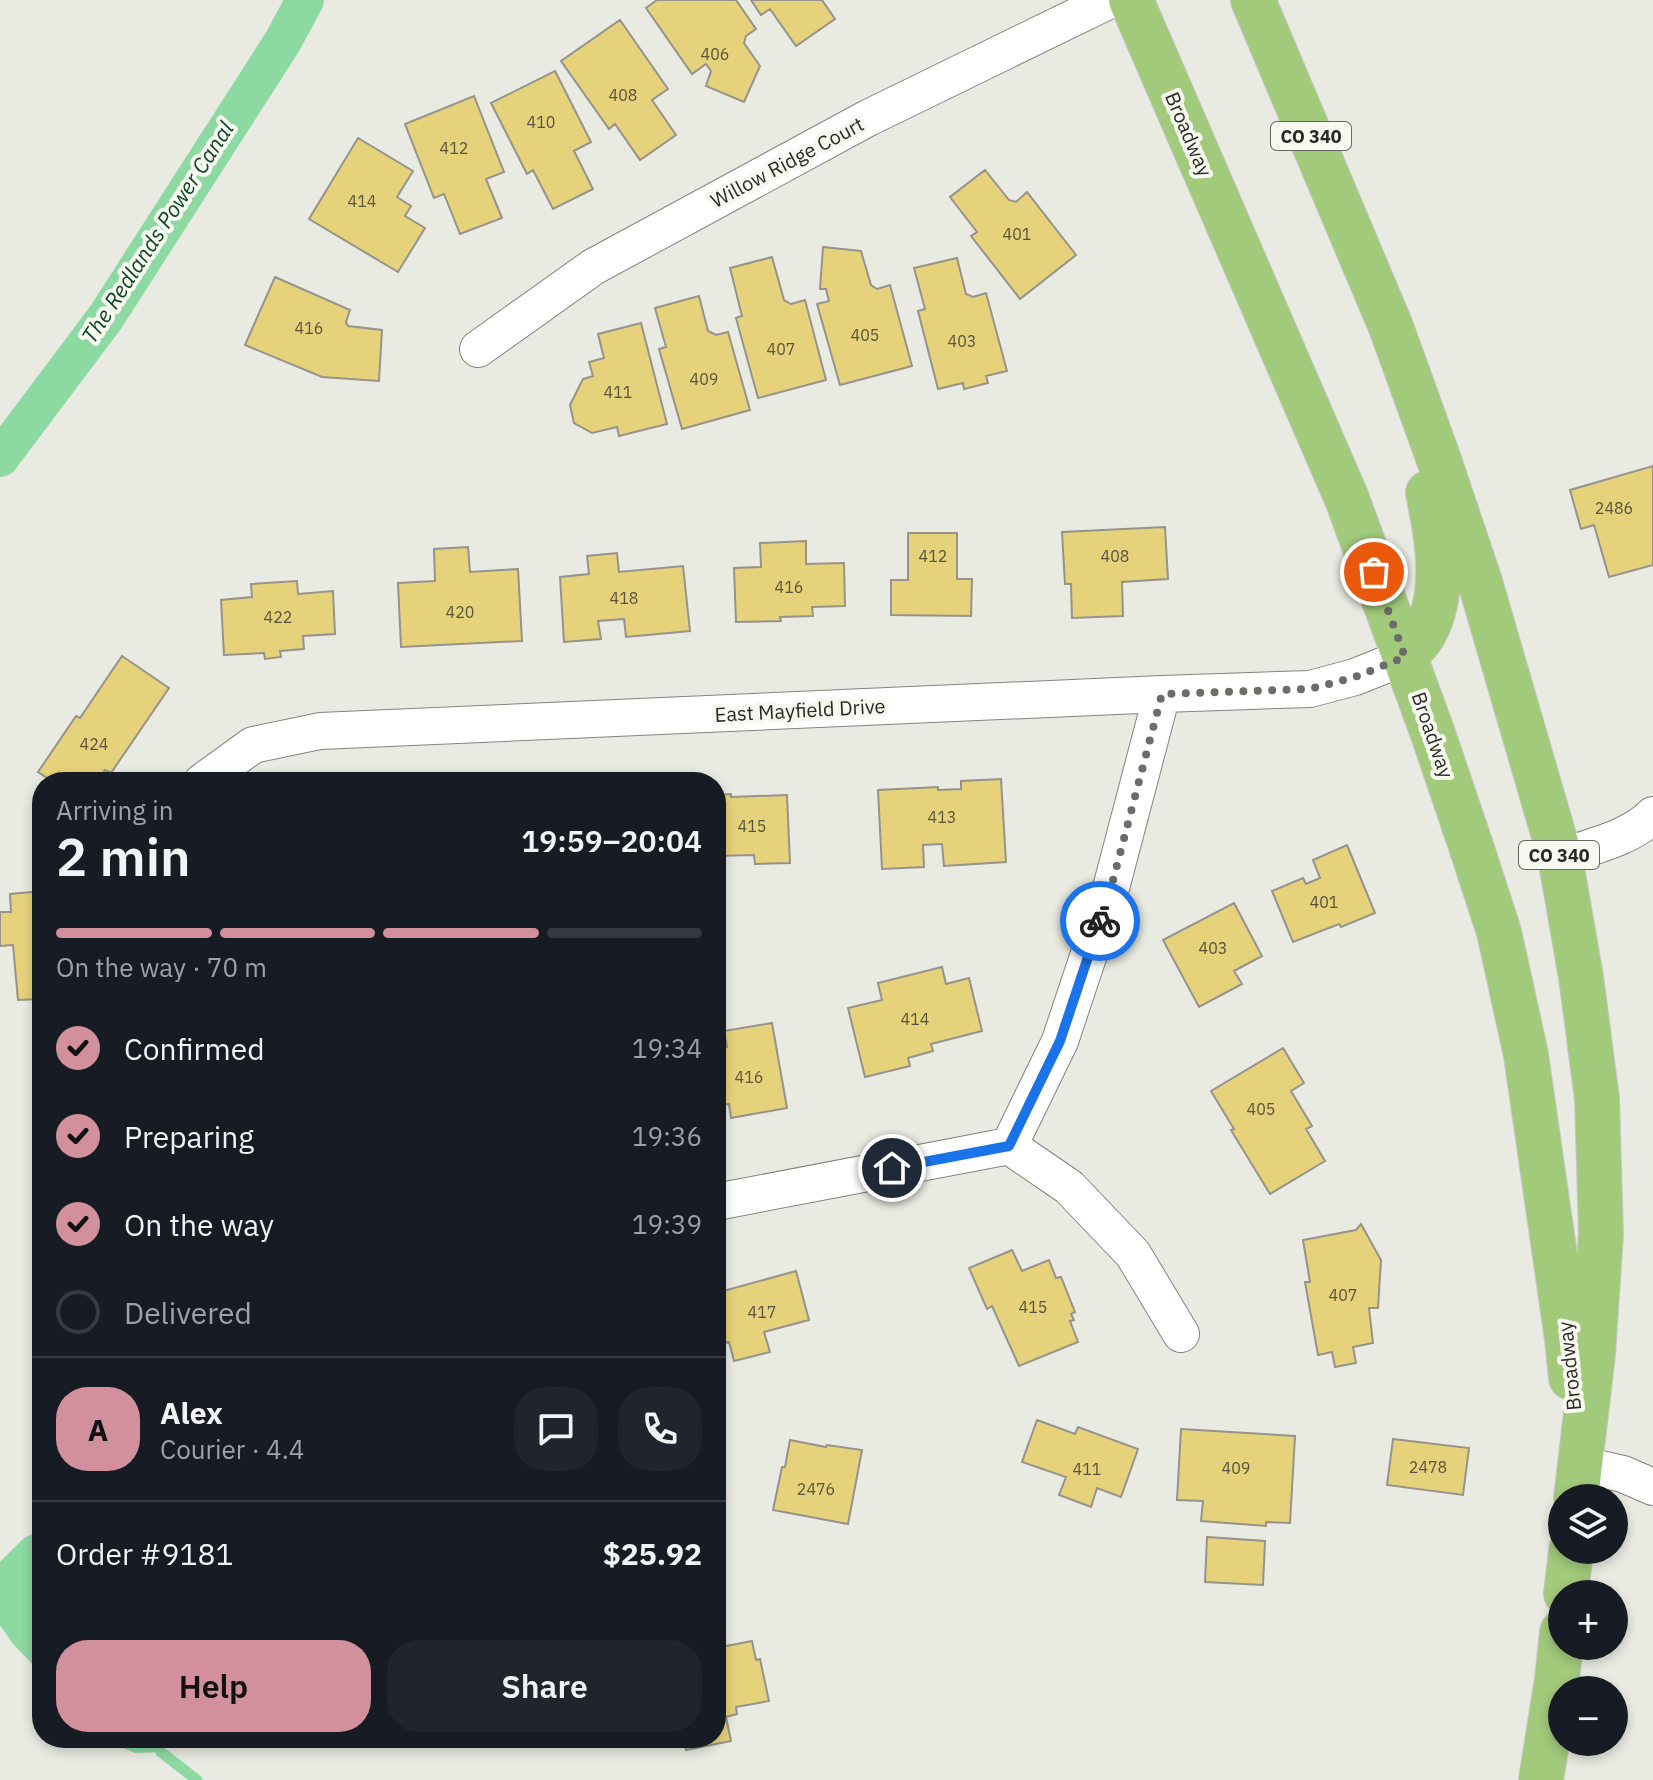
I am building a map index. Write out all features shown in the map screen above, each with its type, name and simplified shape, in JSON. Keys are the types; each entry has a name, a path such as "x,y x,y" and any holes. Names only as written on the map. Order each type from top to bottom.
{"main road":[{"name":"Broadway","path":"1131,0 1347,499 1499,932 1526,1055 1567,1339 1578,1481"},
{"name":"Broadway","path":"1253,0 1391,327 1428,430 1480,582 1560,857 1581,977 1597,1099 1601,1219 1593,1354 1578,1481"},
{"path":"1368,272 1420,457 1436,534 1438,569 1435,605 1425,633 1405,657"},
{"path":"1541,1780 1559,1660"}],"street":[{"name":"Willow Ridge Court","path":"478,349 593,267 868,118 1110,0"},
{"name":"East Mayfield Drive","path":"216,772 253,745 320,731 1310,689 1355,677 1405,657"},
{"path":"1009,1146 1060,1041 1111,888 1162,694"},
{"path":"1560,857 1608,842 1653,815"},
{"path":"726,1200 1009,1146 1069,1187 1133,1254 1181,1334"},
{"path":"1578,1481 1623,1474 1653,1487"}],"shaded area":[{"path":"32,1534 32,1664 0,1625 0,1562"},
{"path":"123,1748 161,1748 161,1752 135,1753"}],"building":[{"path":"657,0 736,0 756,29 746,36 744,43 760,66 744,102 706,86 711,71 706,64 692,74 646,8"},
{"path":"751,0 822,0 835,19 796,46 770,9 761,15"},
{"path":"620,20 668,89 652,100 676,135 640,160 615,124 609,129 561,61"},
{"path":"555,71 591,142 574,151 593,189 553,209 533,170 527,174 491,103"},
{"path":"474,96 504,172 486,179 502,218 460,234 444,194 434,198 405,124"},
{"path":"358,138 413,171 397,197 411,206 405,216 425,228 398,272 309,219"},
{"path":"985,170 1009,200 1016,202 1027,192 1076,255 1020,299 971,236 977,232 950,197"},
{"path":"823,247 861,251 871,285 877,289 890,285 912,366 840,385 817,304 829,301 826,289 820,289"},
{"path":"772,257 784,300 791,304 805,300 826,380 758,398 736,318 742,316 730,268"},
{"path":"957,258 966,294 973,297 986,293 1007,371 986,376 988,383 964,389 963,383 938,389 918,311 925,309 914,268"},
{"path":"275,277 350,310 346,322 348,326 382,330 379,381 322,377 245,345"},
{"path":"699,296 708,331 716,335 728,332 750,410 682,429 659,349 666,347 655,308"},
{"path":"641,323 667,424 619,436 617,427 592,433 574,423 570,405 583,379 593,376 589,362 604,358 598,334"},
{"path":"1653,466 1653,565 1609,577 1594,525 1581,529 1570,490"},
{"path":"1165,527 1168,579 1122,582 1123,616 1072,618 1071,584 1065,584 1062,532"},
{"path":"908,533 957,533 957,579 972,579 971,616 891,615 891,580 908,580"},
{"path":"806,541 806,564 844,563 845,606 812,607 813,616 780,617 781,621 736,622 734,568 761,567 760,543"},
{"path":"468,547 470,572 518,569 522,641 401,647 398,583 435,581 434,549"},
{"path":"617,553 619,572 683,566 690,631 626,637 624,619 598,621 601,639 564,642 560,577 589,574 587,556"},
{"path":"297,581 298,594 333,591 335,634 303,636 304,649 280,651 281,657 265,659 264,653 224,655 221,600 252,597 251,584"},
{"path":"122,656 169,688 112,772 38,772 76,716 80,718"},
{"path":"1001,779 1006,862 944,866 942,844 923,845 924,867 882,869 878,790 961,789 961,781"},
{"path":"726,794 731,794 731,797 787,795 790,863 755,864 754,855 726,856"},
{"path":"1347,845 1375,913 1293,942 1272,891 1303,878 1306,884 1320,878 1313,860"},
{"path":"32,892 32,999 18,1000 13,945 0,946 0,912 11,912 10,894"},
{"path":"1234,903 1262,956 1234,971 1242,984 1199,1007 1163,940"},
{"path":"942,967 946,984 969,978 982,1031 931,1044 933,1051 908,1058 910,1066 865,1077 848,1008 882,1000 878,983"},
{"path":"772,1023 787,1108 731,1118 729,1104 726,1104 726,1031"},
{"path":"1283,1048 1304,1083 1291,1091 1312,1126 1306,1129 1325,1161 1270,1194 1211,1091"},
{"path":"1361,1224 1381,1260 1378,1308 1369,1308 1373,1343 1353,1347 1356,1363 1335,1367 1332,1352 1318,1355 1305,1282 1310,1282 1303,1240 1356,1230"},
{"path":"1012,1250 1022,1271 1049,1260 1056,1278 1061,1277 1075,1312 1071,1314 1074,1320 1070,1321 1078,1342 1019,1366 992,1306 987,1309 969,1268"},
{"path":"796,1271 809,1320 764,1332 770,1352 734,1361 729,1342 726,1343 726,1290"},
{"path":"1037,1420 1075,1434 1078,1427 1138,1449 1121,1497 1097,1488 1091,1507 1059,1495 1066,1477 1022,1462"},
{"path":"1181,1429 1295,1436 1290,1523 1266,1522 1266,1526 1201,1521 1203,1501 1177,1500"},
{"path":"1393,1439 1469,1448 1463,1495 1387,1485"},
{"path":"790,1440 862,1450 848,1524 773,1510"},
{"path":"1207,1537 1265,1541 1263,1585 1205,1582"},
{"path":"752,1641 756,1660 760,1659 769,1701 736,1707 737,1714 726,1717 726,1646"},
{"path":"726,1717 731,1741 726,1742"}],"waterway":[{"name":"The Redlands Power Canal","path":"0,458 106,317 283,41 305,0"},
{"path":"161,1752 197,1780"}],"way so far":[{"path":"1100,921 1162,694 1310,689 1355,677 1405,657 1374,572"}],"route":[{"path":"892,1168 1009,1146 1060,1041 1100,921"}]}
